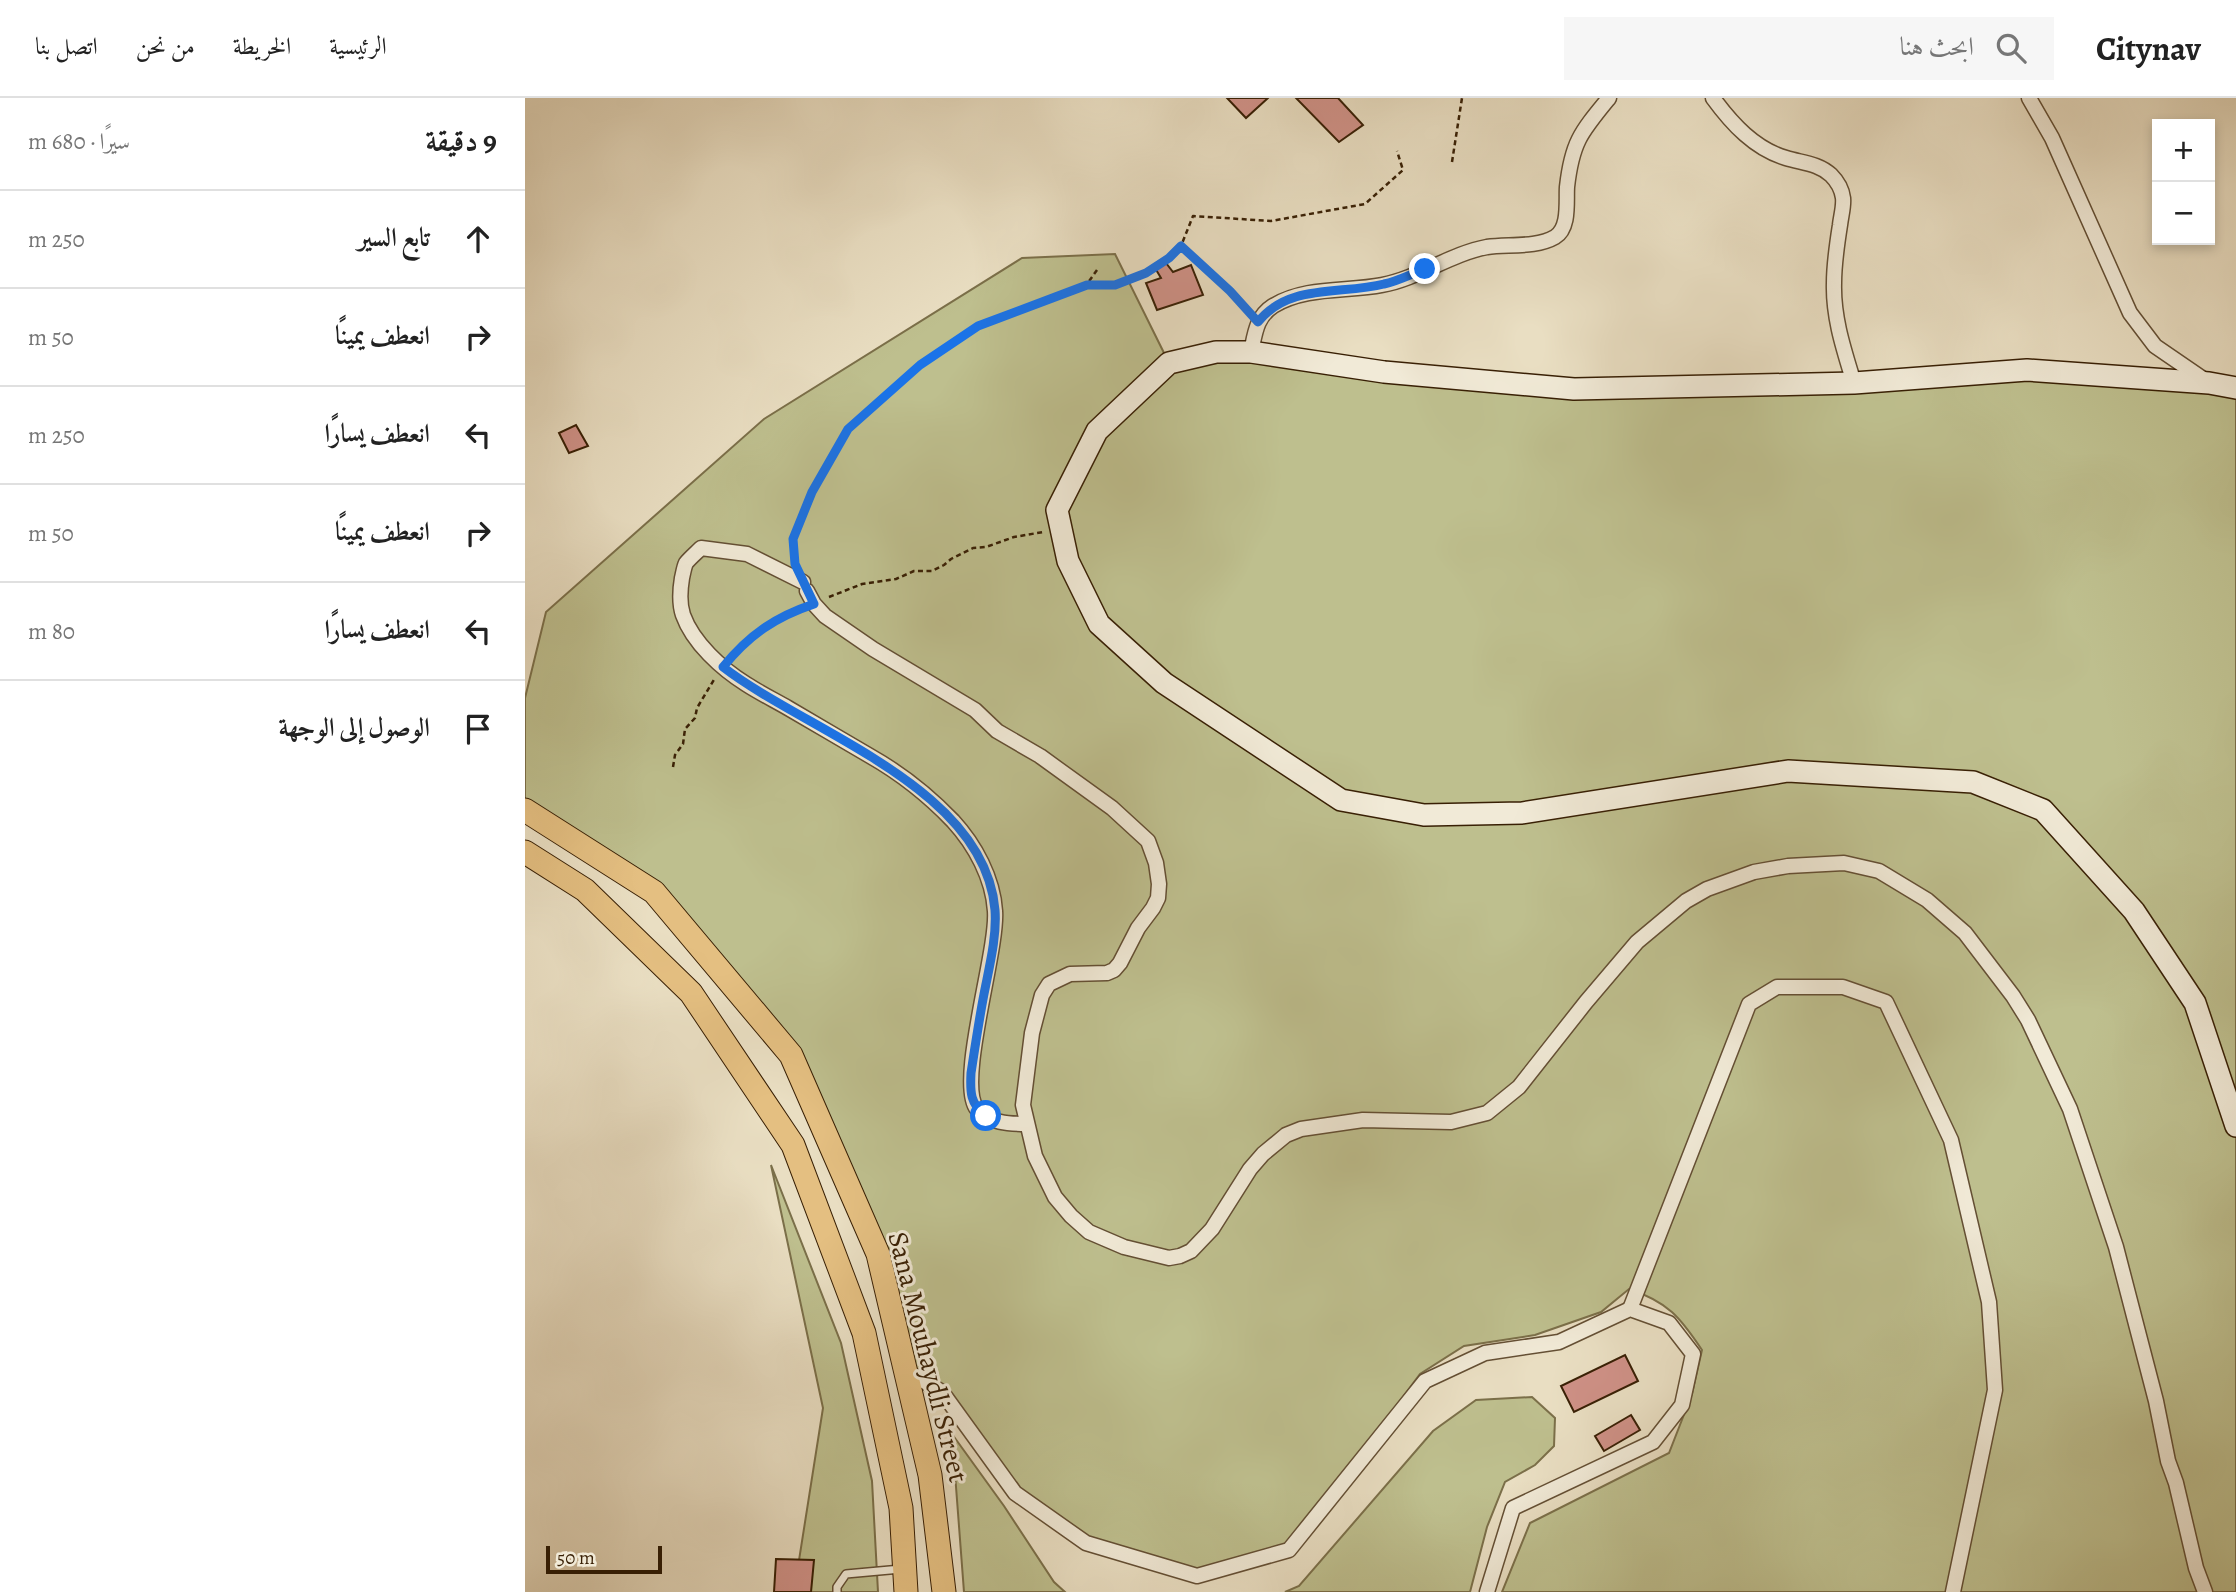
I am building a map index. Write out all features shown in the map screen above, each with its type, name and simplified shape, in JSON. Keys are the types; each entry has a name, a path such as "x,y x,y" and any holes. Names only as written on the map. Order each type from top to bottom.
{"main road":[{"name":"Sana Mouhaydli Street","path":"525,810 654,892 791,1055 878,1254 930,1475 944,1592"},
{"name":"Sana Mouhaydli Street","path":"525,852 585,890 691,993 793,1145 864,1333 901,1508 906,1581"}],"street":[{"path":"1251,352 1258,322 1273,306 1299,296 1383,285 1470,251 1552,239 1559,234 1563,226 1567,186 1576,142 1609,98"},
{"path":"1713,98 1747,137 1785,158 1823,169 1841,189 1843,200 1834,285 1840,340 1854,383"},
{"path":"2029,98 2052,138 2130,313 2155,346 2209,383"},
{"path":"2236,388 2209,383 2027,370 1854,383 1574,388 1384,372 1251,352 1216,352 1169,363 1097,431 1057,510 1067,561 1099,624 1164,683 1341,800 1424,815 1522,813 1788,771 1973,782 2043,810 2134,911 2195,1003 2236,1126"},
{"path":"1026,1124 997,1122 977,1109 972,1101 971,1073 990,961 995,913 989,881 979,859 967,840 936,804 908,781 745,683 706,650 682,613 680,592 685,564 701,548 747,554 805,586 814,604 825,616 873,649 963,702 996,731 1040,756 1112,808 1148,841 1159,884 1158,898 1114,970 1107,973 1070,974 1049,985 1042,995 1036,1009 1023,1105 1026,1124 1043,1175 1055,1197 1071,1216 1089,1232 1107,1241 1156,1256 1180,1256 1191,1251 1212,1229 1250,1168 1286,1135 1324,1124 1363,1120 1451,1122 1487,1113 1520,1087 1599,985 1637,942 1661,920 1696,895 1754,872 1788,866 1843,863 1879,871 1927,900 1965,933 2028,1020 2064,1097 2095,1178 2116,1247 2156,1401 2168,1461 2205,1592"},
{"path":"905,1370 942,1392 1016,1493 1086,1543 1196,1576 1289,1550 1425,1381 1485,1353 1559,1342 1630,1309 1749,1004 1777,987 1843,987 1886,1002 1951,1140 1989,1302 1995,1390 1953,1592"},
{"path":"1487,1592 1513,1508 1653,1442 1682,1405 1693,1354 1669,1323 1630,1309"}],"lane":[{"path":"837,1592 837,1587 846,1574 906,1581"}],"path":[{"path":"1452,162 1462,98"},
{"path":"805,586 795,564 793,539 812,492 848,429 920,365 978,326 1087,285 1115,285 1146,273 1169,258 1181,246 1193,216 1271,221 1365,204 1403,170 1397,150"},
{"path":"1181,246 1230,291 1258,322"},
{"path":"1087,285 1097,270"},
{"path":"673,767 675,755 683,744 685,729 695,718 697,708 723,667 738,648 766,625 862,584 896,579 914,571 932,571 973,548 1043,532"}],"green space":[{"path":"1115,254 1169,363 1203,355 1574,389 2027,370 2236,388 2236,1592 1502,1592 1530,1523 1669,1453 1692,1394 1702,1350 1672,1312 1654,1299 1629,1289 1601,1312 1535,1335 1464,1346 1420,1374 1289,1550 1197,1576 1086,1543 1015,1493 942,1392 905,1370 866,1227 791,1055 654,892 525,810 525,698 546,612 764,419 1022,258"},
{"path":"771,1165 841,1343 872,1481 878,1592 794,1592 823,1408"},
{"path":"1532,1397 1555,1418 1554,1446 1535,1465 1505,1482 1487,1527 1470,1592 1285,1592 1299,1586 1433,1431 1476,1400"},
{"path":"952,1434 1054,1582 1065,1592 964,1592"}],"building":[{"path":"1227,98 1268,98 1246,118"},
{"path":"1296,98 1338,98 1363,125 1339,142"},
{"path":"1166,263 1173,272 1191,265 1203,295 1157,310 1146,283 1161,278 1155,268"},
{"path":"576,425 588,446 569,453 559,433"},
{"path":"1625,1355 1638,1381 1574,1412 1561,1386"},
{"path":"1631,1415 1640,1430 1604,1451 1595,1436"},
{"path":"776,1559 814,1560 811,1592 774,1592"}],"route":[{"path":"986,1116 972,1101 970,1090 995,913 989,881 979,859 955,824 908,781 723,667 738,648 766,625 814,604 795,564 793,539 812,492 848,429 920,365 978,326 1087,285 1115,285 1146,273 1169,258 1181,246 1230,291 1258,322 1273,306 1299,296 1383,285 1425,269"}]}
